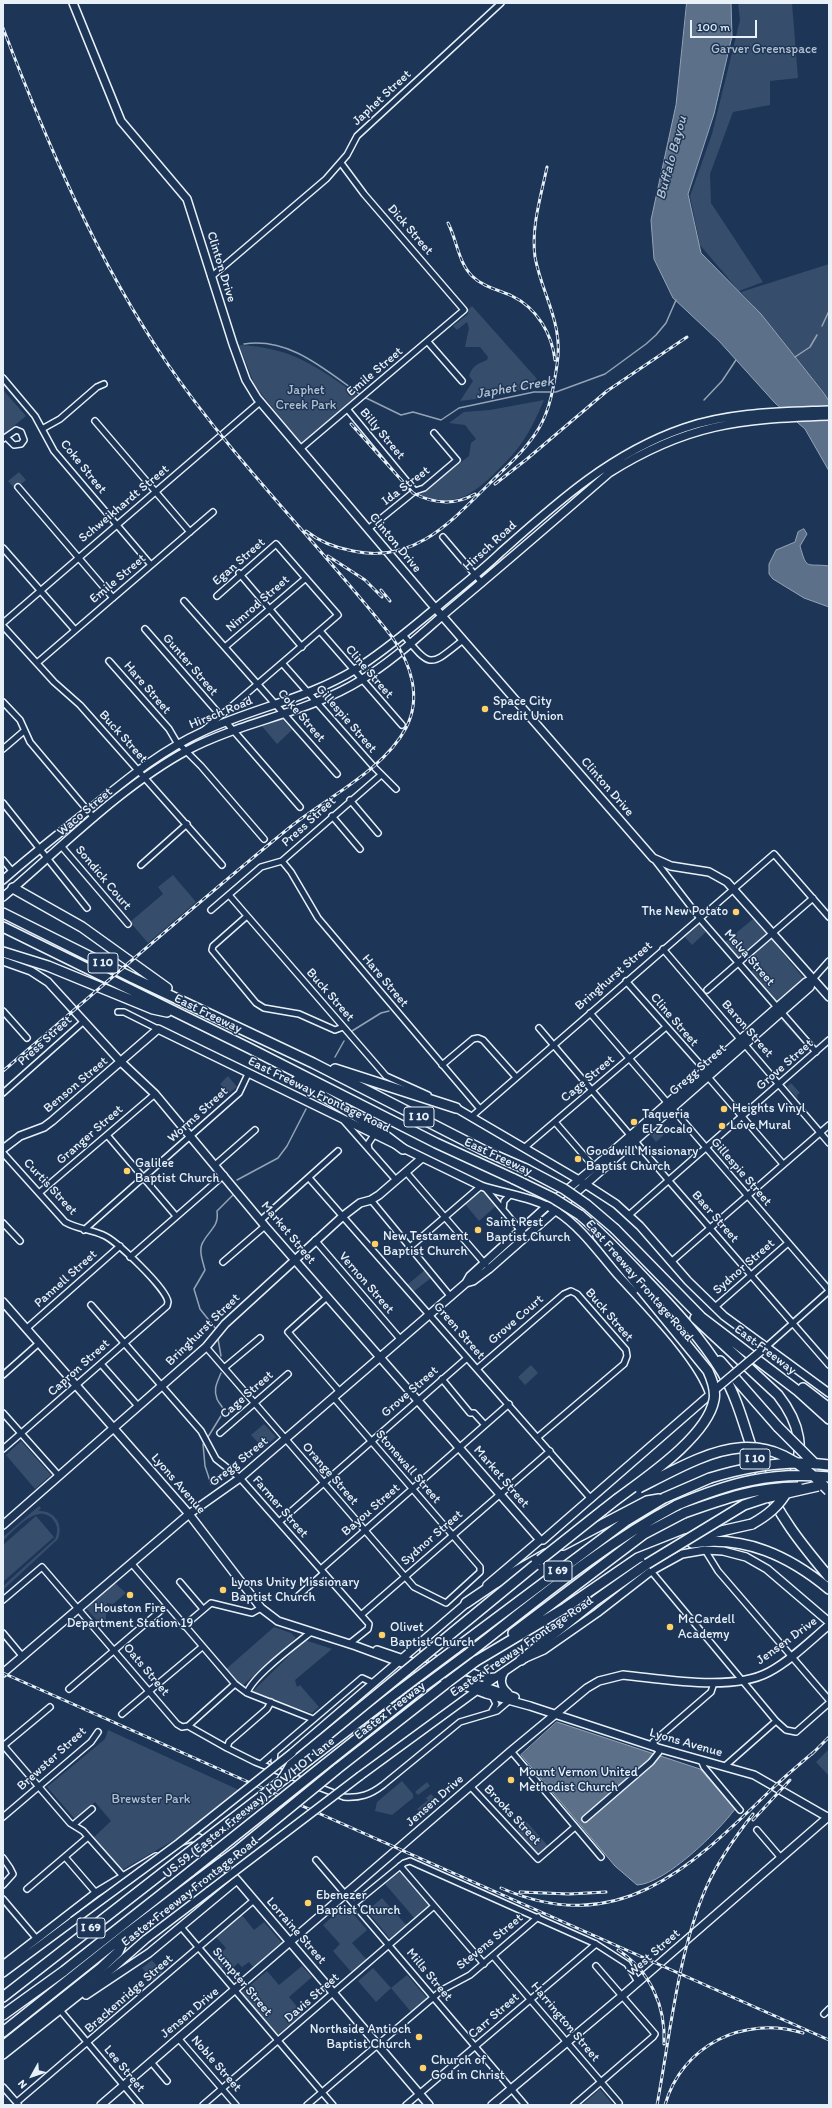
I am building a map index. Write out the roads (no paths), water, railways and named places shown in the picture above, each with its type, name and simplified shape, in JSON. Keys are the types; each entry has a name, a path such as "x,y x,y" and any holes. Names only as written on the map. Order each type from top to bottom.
{"highway":[{"path":"8,893 76,923 150,978 204,1011"},
{"name":"East Freeway","path":"3,913 313,1063 485,1151 526,1169 564,1189 587,1205 615,1229 700,1317 798,1391 829,1418"},
{"name":"East Freeway","path":"3,927 249,1048 429,1140 514,1178 553,1198 580,1215 604,1238"},
{"path":"3,952 48,966 153,1009 179,1014"},
{"path":"249,1048 374,1127 403,1149"},
{"path":"313,1063 456,1108"},
{"path":"282,1780 291,1765 577,1529 617,1500 670,1458 695,1434 707,1419 714,1399 712,1381 708,1370 641,1289 604,1238"},
{"name":"I 10","path":"604,1238 695,1332 722,1373 733,1394 760,1474 774,1502 790,1530 829,1577"},
{"path":"476,1661 565,1608 632,1562 652,1552 686,1539 752,1524 774,1509 782,1501 796,1473 800,1439 797,1427 787,1406 778,1395 699,1322 652,1267"},
{"path":"683,1299 829,1408"},
{"path":"695,1332 778,1427 829,1478"},
{"path":"617,1500 687,1464 711,1454 744,1446 785,1455 804,1467 829,1489"},
{"name":"Eastex Freeway","path":"3,1997 282,1780 626,1521 664,1498 710,1478 745,1468 782,1463 829,1465"},
{"name":"US 59 (Eastex Freeway) HOV/HOT lane","path":"3,2015 64,1970 191,1871 412,1695 589,1561 641,1524 677,1505 720,1488 750,1480 791,1475 829,1478"},
{"path":"521,1660 596,1600 744,1506 764,1498 818,1486"},
{"name":"Eastex Freeway","path":"3,2032 126,1934 238,1850 424,1700 644,1534 684,1513 731,1496 751,1491 781,1487 818,1486 829,1489"},
{"path":"466,1603 523,1566 647,1501 664,1498"},
{"path":"652,1552 711,1541 740,1543 772,1552 790,1561 829,1589"},
{"path":"3,2046 101,1968 118,1952 126,1934"}],"main road":[{"name":"Clinton Drive","path":"73,3 122,121 188,199 211,277 246,380 260,402 442,617 653,858 671,866 709,872 727,882 734,888 829,997"},
{"name":"Hirsch Road","path":"179,744 203,731 309,693 353,671 404,636 435,608 476,575 558,501 604,467 666,435 691,426 764,412 829,410"},
{"name":"Hirsch Road","path":"187,751 233,730 317,702 361,680 410,644 608,473 659,445 732,419 829,416"},
{"name":"Waco Street","path":"3,880 39,848 137,770 179,744"},
{"name":"Waco Street","path":"8,893 94,818 145,777 187,751"},
{"path":"3,884 8,893"},
{"name":"Market Street","path":"3,961 40,975 121,1062 155,1094 263,1223 540,1540"},
{"name":"Gregg Street","path":"486,1266 526,1237 586,1185 633,1138 779,1010 806,982 813,979"},
{"name":"Benson Street","path":"3,1149 20,1136 44,1127 52,1122 158,1029"},
{"name":"East Freeway Frontage Road","path":"158,1029 483,1187 509,1196 532,1201 555,1211 581,1232 664,1328 707,1384 710,1395"},
{"path":"456,1108 578,1180 629,1215 671,1262 715,1307 763,1349 829,1393"},
{"name":"Gregg Street","path":"3,1675 80,1610 189,1514 240,1478 450,1296 466,1283 473,1281 520,1230 578,1180 633,1138"},
{"name":"Bringhurst Street","path":"3,1524 206,1347 225,1324 315,1240 360,1203 371,1200 422,1158"},
{"name":"Lyons Avenue","path":"3,1302 189,1514 261,1608 278,1621 353,1645 367,1647 489,1695 511,1698"},
{"path":"3,1973 184,1839 292,1753 540,1540 543,1540 591,1499 763,1349"},
{"path":"649,1567 682,1554 706,1550 723,1551 746,1557 767,1569 829,1622"},
{"name":"Jensen Drive","path":"101,2105 235,1991 511,1751 592,1685 616,1676 714,1683 744,1681 769,1672 829,1625"},
{"path":"428,1636 424,1650 431,1658 486,1678 498,1676"},
{"name":"Lyons Avenue","path":"399,1660 483,1686 555,1715 658,1748 724,1766 764,1779 829,1817"},
{"name":"Eastex Freeway Frontage Road","path":"60,2010 113,1968 146,1939 360,1776 476,1690 521,1660"},
{"path":"507,1670 502,1676 501,1683 504,1690 511,1698"},
{"name":"West Street","path":"492,2105 622,1996 829,1817"},
{"name":"Lorraine Street","path":"123,1876 182,1841 199,1838 254,1900 429,2105"},
{"path":"3,1965 96,1893 123,1876"},
{"path":"3,2055 60,2010 68,2007 132,1965 181,1927 236,1880"}],"street":[{"name":"Japhet Street","path":"211,277 326,179 341,163 352,148 357,136 501,3"},
{"name":"Dick Street","path":"341,163 364,194 464,310"},
{"name":"Emile Street","path":"300,449 464,310"},
{"path":"428,342 462,381"},
{"name":"Coke Street","path":"3,378 35,416 54,450 151,566"},
{"path":"42,429 60,419 97,387 104,384"},
{"name":"Schweikhardt Street","path":"3,623 260,402"},
{"name":"Billy Street","path":"349,409 415,491"},
{"path":"95,421 190,532"},
{"name":"Ida Street","path":"368,529 415,491 424,488 457,460 434,433"},
{"path":"18,487 113,598"},
{"name":"Emile Street","path":"37,663 214,512"},
{"path":"443,537 482,583"},
{"name":"Egan Street","path":"217,596 239,574 276,544 306,578"},
{"path":"3,548 75,630"},
{"path":"239,574 302,647"},
{"path":"203,731 257,683 338,616 306,578"},
{"name":"Nimrod Street","path":"225,647 306,578"},
{"name":"Coke Street","path":"184,601 285,713 337,774"},
{"name":"Buck Street","path":"3,626 54,682 80,705 222,865"},
{"name":"Gunter Street","path":"144,629 220,715"},
{"name":"Cline Street","path":"320,632 402,725"},
{"path":"404,636 420,656 433,661 462,640"},
{"name":"Hare Street","path":"109,661 169,729 179,744 187,751 264,839"},
{"name":"Gillespie Street","path":"282,663 381,775 396,789"},
{"path":"3,702 20,720 30,742 94,818"},
{"path":"226,722 300,808"},
{"path":"3,749 24,730"},
{"name":"Press Street","path":"211,910 264,865 282,861 350,800 381,775"},
{"path":"350,800 378,833"},
{"path":"3,805 86,908"},
{"path":"332,816 360,849"},
{"path":"141,865 187,824"},
{"name":"Sondick Court","path":"62,847 128,924"},
{"name":"Bringhurst Street","path":"471,1117 774,854 813,898"},
{"name":"Melva Street","path":"653,858 700,918 816,1052"},
{"path":"3,860 12,871"},
{"name":"Hare Street","path":"282,861 291,872 318,918 480,1109"},
{"name":"Buck Street","path":"229,895 390,1079 456,1108"},
{"path":"707,990 813,898 829,917"},
{"path":"247,916 212,948 212,952 256,1003 264,1008 299,1014 336,1030 343,1027"},
{"name":"Baron Street","path":"663,949 829,1143"},
{"name":"Gregg Street","path":"813,979 829,961"},
{"name":"Cline Street","path":"626,982 707,1074 783,1164"},
{"path":"3,1011 27,1038"},
{"name":"East Freeway Frontage Road","path":"118,1012 124,1012 158,1029"},
{"name":"Gillespie Street","path":"590,1013 829,1291"},
{"name":"Press Street","path":"3,1094 84,1021"},
{"name":"Cage Street","path":"524,1148 666,1027"},
{"name":"Baer Street","path":"539,1028 710,1229 829,1364"},
{"path":"442,1065 473,1039 478,1038 483,1040 516,1077"},
{"name":"Grove Street","path":"629,1215 829,1040"},
{"name":"Worms Street","path":"84,1230 192,1137 239,1093 248,1074"},
{"name":"Granger Street","path":"39,1193 155,1094"},
{"path":"343,1120 396,1180"},
{"path":"554,1122 594,1167"},
{"path":"671,1262 829,1125"},
{"path":"215,1165 255,1130"},
{"path":"106,1135 176,1216"},
{"path":"369,1149 368,1144 374,1135"},
{"path":"223,1262 338,1151"},
{"name":"Curtis Street","path":"3,1153 65,1222 84,1230"},
{"path":"406,1172 486,1266"},
{"path":"84,1230 103,1235 120,1246 130,1257 224,1175"},
{"name":"Green Street","path":"309,1178 591,1499"},
{"path":"410,1247 444,1217 483,1187 526,1237"},
{"path":"503,1209 504,1201 509,1196"},
{"path":"371,1200 450,1296"},
{"path":"3,1223 20,1241"},
{"name":"Vernon Street","path":"315,1240 401,1340"},
{"name":"Sydnor Street","path":"715,1307 788,1243"},
{"name":"Pannell Street","path":"27,1328 120,1246"},
{"name":"Capron Street","path":"3,1449 77,1386 168,1302 168,1299 147,1274 130,1257"},
{"name":"Buck Street","path":"538,1437 624,1364 627,1356 626,1350 578,1294 571,1291"},
{"name":"Grove Court","path":"477,1369 564,1294 571,1291"},
{"path":"763,1349 829,1291"},
{"path":"327,1297 288,1332 340,1392"},
{"name":"Farmer Street","path":"91,1305 201,1431 216,1459 240,1478 361,1615"},
{"path":"224,1368 260,1338"},
{"path":"3,1375 39,1343"},
{"name":"Orange Street","path":"206,1347 405,1577 419,1591 446,1603"},
{"name":"Grove Street","path":"279,1522 418,1399 467,1358"},
{"path":"101,1364 138,1406"},
{"name":"Cage Street","path":"220,1433 288,1374"},
{"path":"442,1379 470,1413 474,1413 485,1425"},
{"name":"Stonewall Street","path":"334,1398 453,1535 481,1570 446,1603"},
{"name":"Bayou Street","path":"298,1596 365,1530 509,1404"},
{"path":"3,1412 59,1476"},
{"name":"Sydnor Street","path":"361,1615 550,1451"},
{"path":"706,1550 718,1571 792,1655 829,1700"},
{"path":"132,1564 166,1606 235,1684 247,1693 313,1719"},
{"name":"Oats Street","path":"3,1600 42,1567 177,1724 182,1727 188,1726 227,1748 261,1764"},
{"path":"649,1567 776,1720 786,1730 796,1732 829,1703"},
{"path":"180,1582 203,1609"},
{"path":"184,1626 203,1609 214,1602 252,1613 261,1608"},
{"path":"69,1689 166,1606"},
{"path":"353,1645 369,1627 361,1615"},
{"path":"247,1693 251,1685 262,1674 311,1632"},
{"path":"3,1634 23,1657"},
{"path":"122,1714 202,1647"},
{"path":"373,1683 362,1678 261,1764 344,1797 357,1798 370,1794 383,1785 460,1722 497,1710 511,1698"},
{"path":"584,1819 651,1762 659,1752 658,1748 653,1742 711,1692 714,1683"},
{"path":"188,1726 235,1684"},
{"name":"Eastex Freeway Frontage Road","path":"489,1695 495,1702 494,1709 491,1712"},
{"path":"227,1748 229,1742 267,1709 271,1702"},
{"path":"50,1707 3,1746 73,1825 88,1837 123,1876"},
{"path":"724,1766 776,1720"},
{"name":"Brewster Street","path":"3,1817 93,1740 98,1732"},
{"path":"511,1751 601,1857"},
{"path":"275,1752 274,1761 278,1771"},
{"path":"701,1760 704,1767 740,1810"},
{"name":"Brooks Street","path":"471,1786 538,1859 575,1827"},
{"path":"73,1825 92,1809"},
{"path":"757,1830 780,1858"},
{"path":"27,1889 88,1837"},
{"path":"65,1857 96,1893"},
{"path":"3,1858 12,1871 12,1874 3,1885"},
{"name":"Mills Street","path":"316,1860 525,2105"},
{"path":"354,1904 400,1866 410,1861 596,1944 627,1964 638,1982"},
{"path":"400,1866 484,1964"},
{"path":"3,1899 36,1938"},
{"name":"Brackenridge Street","path":"18,2104 254,1900"},
{"name":"Davis Street","path":"203,2105 334,1994 434,1906"},
{"name":"Stevens Street","path":"307,2105 433,1997 447,1986 462,1980 484,1964 538,1917"},
{"name":"Sumpter Street","path":"181,1927 333,2105"},
{"name":"Carr Street","path":"406,2105 596,1944"},
{"name":"Harrington Street","path":"493,1956 619,2103"},
{"path":"574,2105 653,2037 654,2034 596,1966"},
{"path":"824,2014 829,2009"},
{"name":"Lee Street","path":"60,2010 140,2105"},
{"name":"Noble Street","path":"178,2038 236,2105"},
{"path":"151,2062 167,2081"},
{"path":"3,2087 18,2104"}],"water":[{"name":"Buffalo Bayou","path":"687,3 731,3 732,36 714,114 688,194 701,253 761,314 829,401 829,471 805,429 775,403 719,341 673,298 654,259 651,220 676,105"},
{"path":"804,529 807,534 800,546 806,563 812,565 829,566 829,607 804,598 773,579 769,574 769,564 776,550 795,542 798,532"},
{"path":"557,1722 700,1769 735,1809 717,1830 676,1866 662,1876 649,1882 637,1885 615,1866 521,1755"}],"waterway":[{"name":"Japhet Creek","path":"364,397 401,415 413,412 441,420 459,408 534,392 556,392 605,374 646,344 666,323 676,300"},
{"path":"822,326 829,311"},
{"path":"795,357 810,347 817,335"},
{"name":"Japhet Creek","path":"244,344 261,343 292,350 320,366 361,395"},
{"path":"704,400 722,381 736,360"},
{"path":"352,1031 381,1013 389,1011"},
{"path":"335,1057 344,1041"},
{"path":"237,1180 278,1158 287,1146 306,1109"},
{"path":"216,1329 200,1309 194,1289 205,1270 201,1256 202,1245 217,1221 217,1211 234,1194"},
{"path":"218,1339 221,1356"},
{"path":"208,1437 224,1411 215,1392 221,1373"},
{"path":"203,1444 205,1466 211,1484"}],"railway":[{"path":"3,28 20,72 75,200 141,324 167,363 220,434 392,637 399,647 409,669 414,693 411,716 406,728 396,743 369,771 289,828 181,918 3,1071"},
{"path":"306,531 328,544 353,551 374,553 394,552 412,546 429,537 460,513 516,458 534,436 543,421 549,405 557,365 558,350 558,336 538,271 534,246 535,223 547,167"},
{"path":"448,223 467,270 476,280 481,283 512,296 529,307 547,331 555,360"},
{"path":"495,484 527,459 607,391 687,337"},
{"path":"351,424 413,493 421,497 444,502 452,502 475,494"},
{"path":"328,556 365,580 382,597"},
{"path":"381,590 390,601"},
{"path":"3,1673 829,2040"},
{"path":"812,1754 829,1737"},
{"path":"501,1888 544,1902 584,1905 620,1899 654,1886 685,1866 716,1841 815,1751"},
{"path":"753,1820 790,1780"},
{"path":"657,2105 676,1995 688,1939 696,1913 706,1888 721,1859 733,1840 753,1814"},
{"path":"520,1892 569,1894 606,1892"},
{"path":"618,1950 639,1968 654,1991 662,2016 664,2044"},
{"path":"665,2105 673,2084 685,2066 701,2051 718,2040 738,2032 759,2028 781,2028 803,2033"}],"place":[{"name":"Space City Credit Union","path":"485,709"},
{"name":"The New Potato","path":"736,912"},
{"name":"Heights Vinyl","path":"724,1109"},
{"name":"Taqueria El Zocalo","path":"634,1122"},
{"name":"Love Mural","path":"722,1126"},
{"name":"Goodwill Missionary Baptist Church","path":"578,1159"},
{"name":"Galilee Baptist Church","path":"127,1171"},
{"name":"Saint Rest Baptist Church","path":"478,1230"},
{"name":"New Testament Baptist Church","path":"375,1244"},
{"name":"Lyons Unity Missionary Baptist Church","path":"223,1590"},
{"name":"Houston Fire Department Station 19","path":"130,1595"},
{"name":"McCardell Academy","path":"670,1627"},
{"name":"Olivet Baptist Church","path":"382,1635"},
{"name":"Mount Vernon United Methodist Church","path":"511,1780"},
{"name":"Ebenezer Baptist Church","path":"308,1903"},
{"name":"Northside Antioch Baptist Church","path":"419,2037"},
{"name":"Church of God in Christ","path":"423,2068"}],"park label":[{"name":"Garver Greenspace","path":"764,50"},
{"name":"Japhet Creek Park","path":"306,398"},
{"name":"Brewster Park","path":"151,1800"}]}
